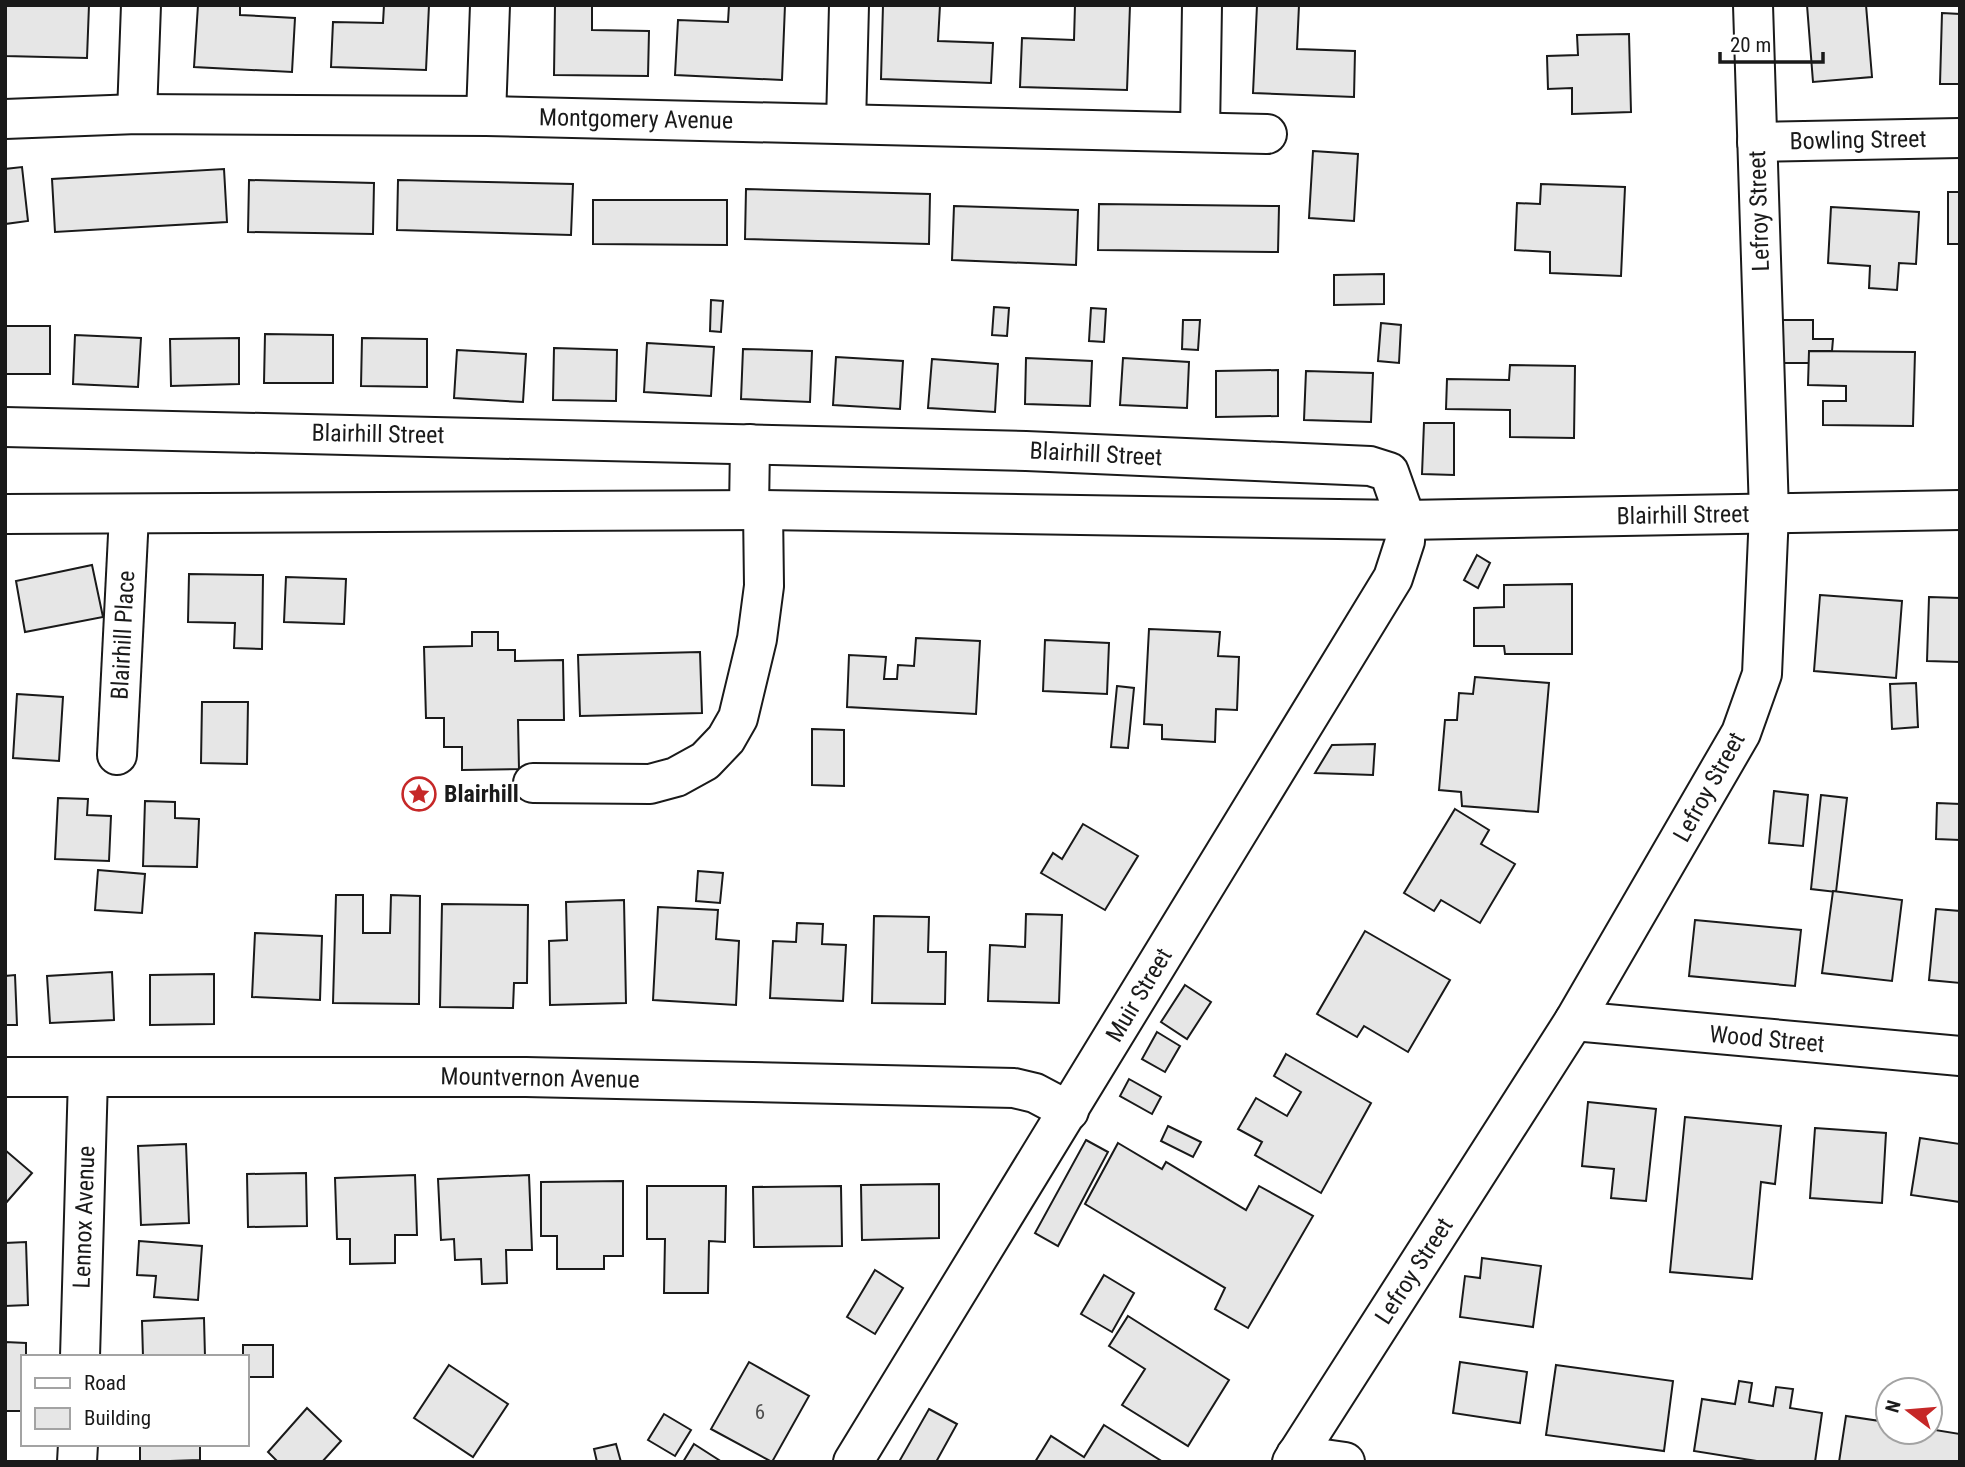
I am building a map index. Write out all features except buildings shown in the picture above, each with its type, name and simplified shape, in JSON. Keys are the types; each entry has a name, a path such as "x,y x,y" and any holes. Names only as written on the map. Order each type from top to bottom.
{"street":[{"path":"137,114 141,5"},
{"path":"486,116 490,5"},
{"path":"846,124 849,5"},
{"path":"1200,132 1202,5"},
{"name":"Lefroy Street","path":"1294,1458 1574,1021 1741,733 1762,674 1769,513 1753,5"},
{"name":"Montgomery Avenue","path":"5,119 137,114 486,116 1267,134"},
{"name":"Bowling Street","path":"1757,142 1960,138"},
{"name":"Blairhill Street","path":"5,427 1026,451 1370,466 1389,472 1406,520"},
{"path":"533,782 650,784 676,777 705,761 726,739 738,718 757,639 764,586 750,444"},
{"name":"Blairhill Street","path":"5,514 756,510 1406,520 1960,510"},
{"name":"Blairhill Place","path":"117,755 129,515"},
{"name":"Muir Street","path":"853,1462 1393,578 1405,541 1406,520"},
{"name":"Wood Street","path":"1574,1021 1960,1056"},
{"name":"Mountvernon Avenue","path":"5,1077 526,1077 1014,1088 1035,1093 1069,1111"},
{"name":"Lennox Avenue","path":"80,1355 88,1077"},
{"path":"1294,1458 1345,1462"}],"place":[{"name":"Blairhill","path":"419,794"}]}
